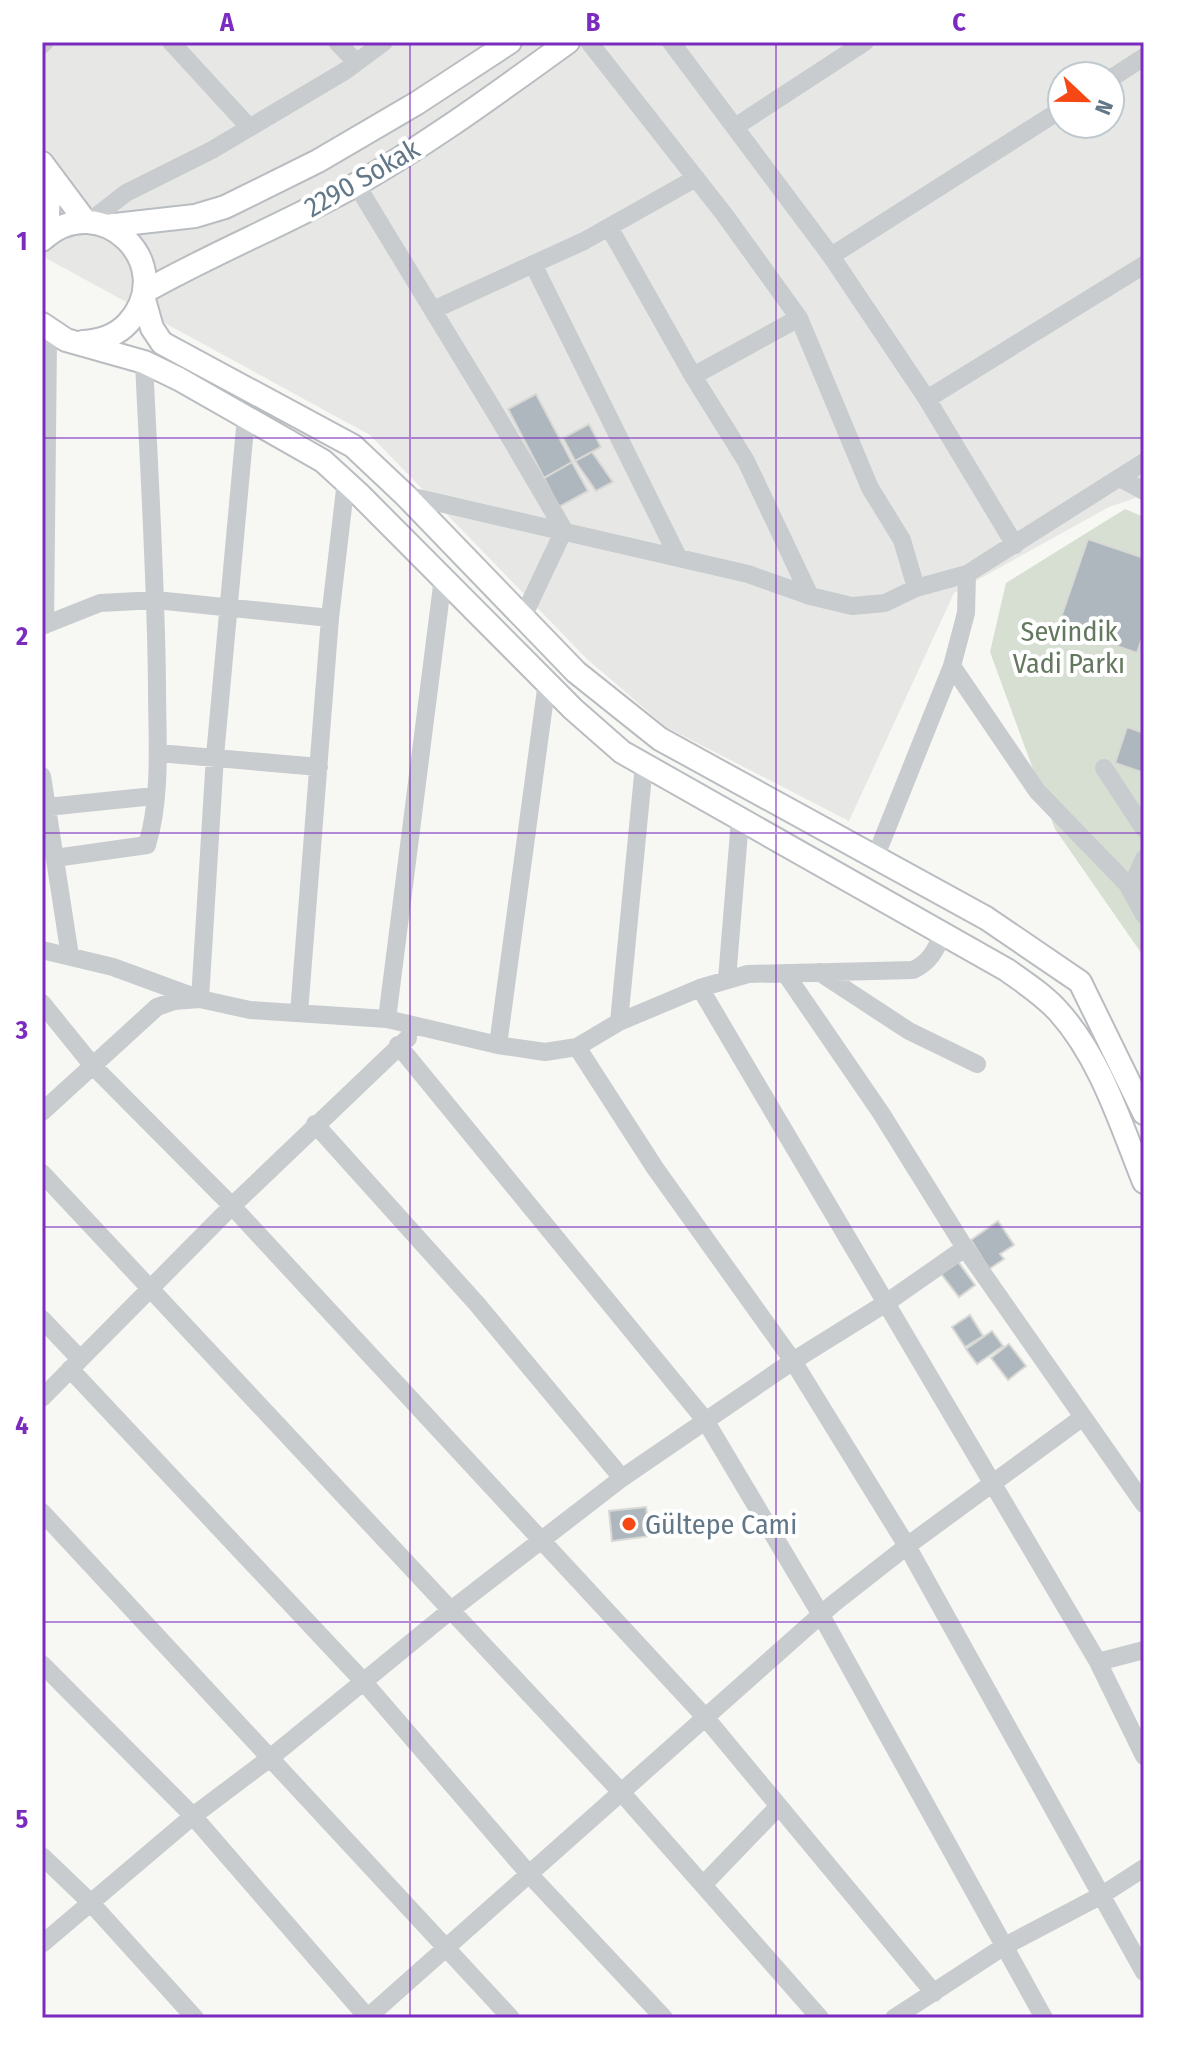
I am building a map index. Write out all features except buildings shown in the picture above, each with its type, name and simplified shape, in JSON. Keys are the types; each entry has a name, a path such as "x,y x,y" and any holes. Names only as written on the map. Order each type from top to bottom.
{"main road":[{"name":"2290 Sokak","path":"44,238 70,223 195,216 225,207 318,161 417,103 510,42"},
{"name":"2290 Sokak","path":"144,294 413,151 568,42"},
{"path":"42,163 94,223 127,239 139,255 145,275 144,294 152,328 162,343 353,446 405,495 576,672 660,739 986,918 1080,982 1144,1113"},
{"path":"42,172 49,196 44,238"},
{"path":"76,342 105,339 121,330 135,315 144,294"},
{"path":"44,334 144,362 323,461 573,709 622,752 1007,970 1047,1000 1085,1046 1144,1182"}],"street":[{"path":"171,42 249,127"},
{"path":"337,42 356,62"},
{"path":"94,223 126,193 212,150 384,42"},
{"path":"589,42 696,178 799,318 870,488 902,540 916,588"},
{"path":"671,42 831,256 927,399 1015,545"},
{"path":"735,127 865,42"},
{"path":"1126,69 1144,57"},
{"path":"831,256 1046,119"},
{"path":"433,310 609,227 696,178"},
{"path":"356,184 564,530"},
{"path":"609,227 693,376 746,461 810,596"},
{"path":"533,264 678,557"},
{"path":"927,399 1144,265"},
{"path":"693,376 799,318"},
{"path":"44,334 43,626 100,603 156,600 330,618"},
{"path":"55,858 147,845 152,829 158,753 156,600 144,362"},
{"path":"200,999 215,756 246,417"},
{"path":"405,495 748,574 810,596 852,606 885,603 916,588 967,574 1144,462"},
{"path":"1120,478 1144,491"},
{"path":"299,1013 330,618 346,481"},
{"path":"523,617 564,530"},
{"path":"875,858 952,666 966,613 967,574"},
{"path":"387,1019 443,578"},
{"path":"952,666 1037,791 1130,890 1144,915"},
{"path":"498,1045 547,682"},
{"path":"158,753 319,767"},
{"path":"619,1022 644,765"},
{"path":"1104,768 1144,829"},
{"path":"42,776 70,956"},
{"path":"47,807 154,796"},
{"path":"727,979 740,820"},
{"path":"1130,890 1144,859"},
{"path":"42,950 113,967 200,999 250,1010 387,1019 498,1045 545,1052 577,1047 619,1022 700,988 748,974 913,970 925,965 943,934"},
{"path":"819,972 909,1031 977,1064"},
{"path":"785,973 881,1113 965,1248 1144,1504"},
{"path":"700,988 1098,1662 1144,1756"},
{"path":"42,1112 157,1007 174,1001 200,999"},
{"path":"42,1003 93,1066 232,1206 705,1717 934,1993"},
{"path":"42,1398 315,1124 398,1045 422,1028"},
{"path":"398,1045 705,1420 821,1615 1044,2018"},
{"path":"577,1047 655,1168 793,1361 907,1546 1144,1972"},
{"path":"315,1124 477,1304 622,1478"},
{"path":"42,1173 621,1792 820,2018"},
{"path":"42,1944 193,1816 622,1478 965,1248"},
{"path":"42,1319 75,1364 363,1681 529,1874 664,2018"},
{"path":"42,1664 193,1816 368,2018 821,1615 907,1546 1083,1417"},
{"path":"42,1512 511,2018"},
{"path":"1098,1662 1144,1650"},
{"path":"703,1885 779,1806"},
{"path":"42,1856 90,1902 195,2018"},
{"path":"894,2018 1003,1947 1102,1895 1144,1868"}],"shaded area":[{"path":"42,42 1144,42 1144,495 1109,507 954,593 849,821 666,727 586,658 370,435 42,256"}],"green space":[{"name":"Sevindik Vadi Parkı","path":"1125,509 1144,517 1144,957 1055,829 990,652 1006,583"}],"place":[{"name":"Gültepe Cami","path":"629,1524"}]}
